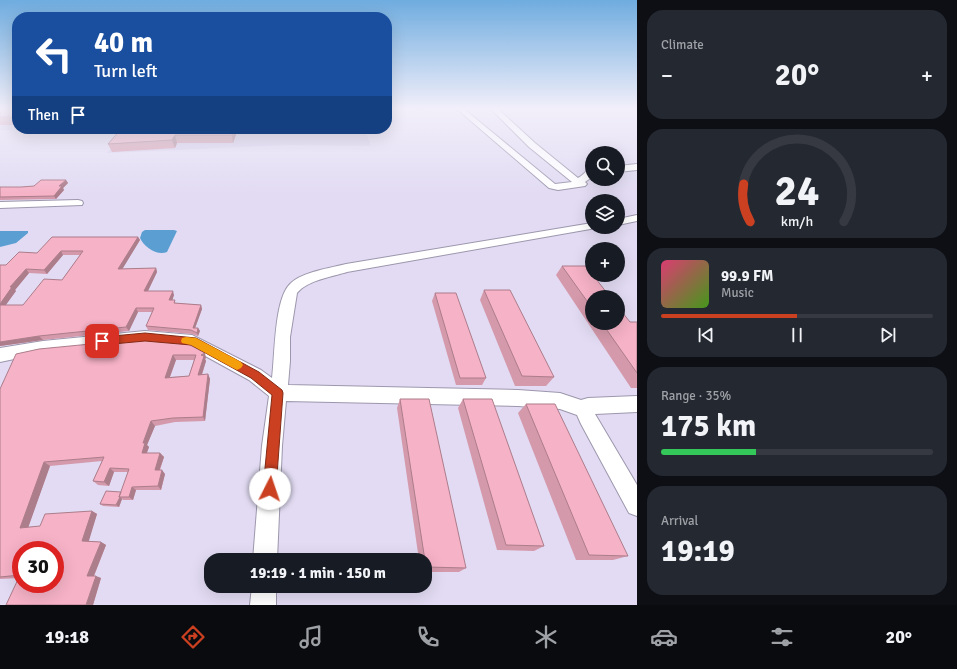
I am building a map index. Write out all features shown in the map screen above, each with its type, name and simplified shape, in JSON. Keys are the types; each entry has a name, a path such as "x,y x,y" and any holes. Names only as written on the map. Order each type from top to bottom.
{"street":[{"path":"494,137 549,184 558,187 580,184"},
{"path":"524,137 580,184"},
{"path":"625,168 637,167"},
{"path":"580,184 582,184 579,181 585,178"},
{"path":"0,205 78,203"},
{"path":"625,221 637,218"},
{"path":"265,553 272,446 286,311 290,292 296,285 311,278 346,268 585,227"},
{"path":"0,355 43,347 145,337 192,341 255,375 278,393 518,398 560,401 585,410"},
{"path":"585,410 588,406 592,405 637,404"},
{"path":"585,410 587,418 637,505"},
{"path":"262,605 263,593"}],"shaded area":[{"path":"121,137 368,137 371,146 289,145 107,153"}],"water":[{"path":"145,230 177,231 167,252 159,253 144,245 140,238 142,232"},
{"path":"0,231 28,231 28,233 16,243 0,247"}],"building":[{"path":"114,137 174,137 172,140 108,144"},
{"path":"41,180 66,180 59,186 62,186 54,196 0,197 0,187 34,186"},
{"path":"52,237 138,237 118,269 156,268 144,291 173,291 169,300 175,300 174,303 201,305 193,328 198,328 197,333 191,330 146,326 154,308 136,308 126,327 39,336 0,342 0,305 23,305 44,279 62,280 83,251 61,251 44,270 26,269 10,287 12,287 0,304 0,265 6,265 19,252 37,253"},
{"path":"562,266 585,266 585,282 598,282 605,290 585,290 585,298"},
{"path":"484,290 510,290 554,377 522,376"},
{"path":"435,293 456,293 486,378 460,378"},
{"path":"625,316 630,322 637,322 637,373 607,330 625,330"},
{"path":"142,339 186,343 205,353 201,355 204,356 198,375 208,374 203,417 173,418 151,421 143,443 145,443 142,453 160,453 155,470 162,470 158,486 132,487 129,497 119,497 129,469 110,468 104,482 93,481 104,457 44,462 20,528 40,526 45,514 92,511 82,541 101,542 87,576 96,576 86,605 6,605 12,592 64,593 64,541 12,541 12,576 0,577 0,389 16,354 39,349","holes":["173,355 196,355 189,376 165,378"]},
{"path":"400,399 429,399 466,568 432,567 432,553 424,553"},
{"path":"463,399 492,399 544,546 506,545"},
{"path":"526,404 555,404 628,556 589,555"},
{"path":"106,491 121,492 116,505 100,504"}],"slow traffic":[{"path":"186,341 192,341 237,365"}],"route":[{"path":"102,341 145,337 192,341 255,375 278,393 272,446 270,489"}]}
